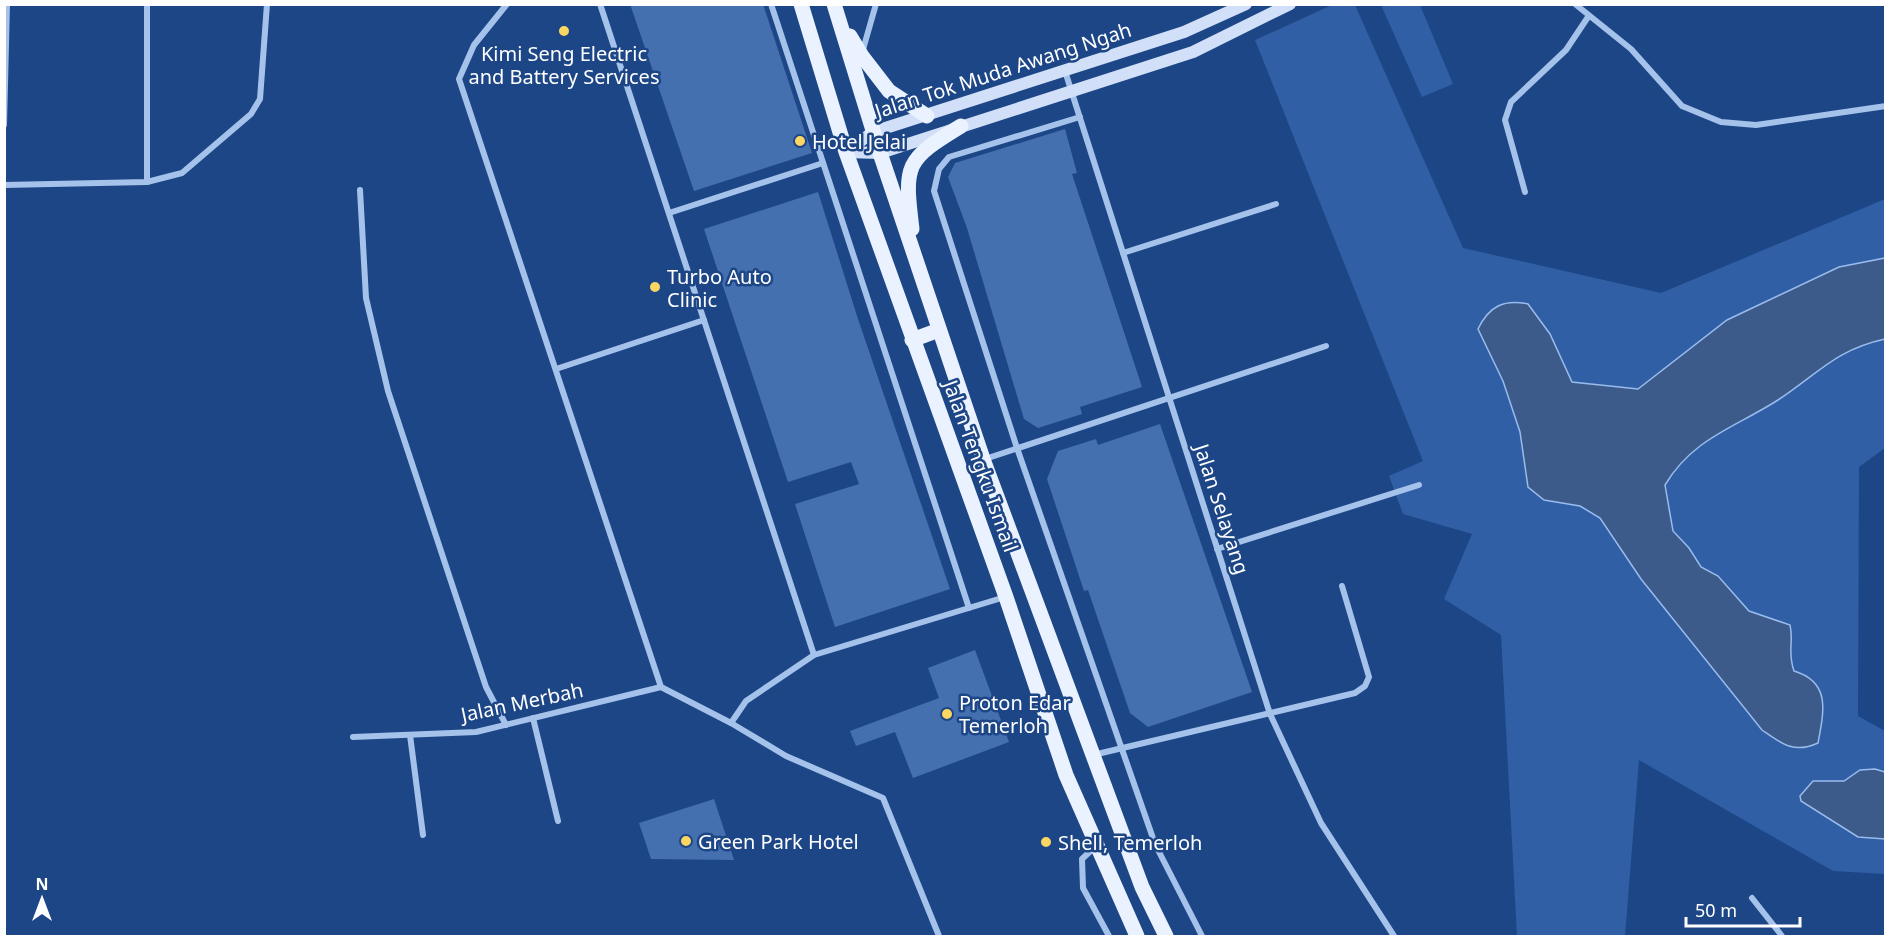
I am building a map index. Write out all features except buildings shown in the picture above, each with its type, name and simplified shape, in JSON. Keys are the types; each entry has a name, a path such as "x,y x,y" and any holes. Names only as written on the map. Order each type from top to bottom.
{"main road":[{"name":"Jalan Tengku Ismail","path":"801,4 846,152 1006,597 1066,775 1137,936"},
{"name":"Jalan Tok Muda Awang Ngah","path":"846,152 873,132 1184,32 1246,4"},
{"name":"Jalan Tok Muda Awang Ngah","path":"846,152 880,153 1193,52 1290,4"},
{"name":"Jalan Tengku Ismail","path":"835,8 916,265 983,459 1142,887 1166,936"},
{"path":"835,8 861,56 889,91 927,116"},
{"path":"916,265 907,190 912,167 924,148 961,126"},
{"path":"912,340 939,330"}],"street":[{"path":"4,125 7,4"},
{"path":"147,4 147,182"},
{"path":"4,185 147,182 182,172 251,114 261,99 267,4"},
{"path":"507,4 474,45 459,79 661,687 731,723 786,756 883,798 939,936"},
{"path":"600,4 814,655"},
{"path":"771,4 969,608"},
{"path":"861,56 876,4"},
{"path":"1575,4 1588,17 1631,49 1682,106 1721,122 1756,125 1886,106"},
{"path":"1525,192 1505,120 1511,102 1566,50 1588,17"},
{"name":"Jalan Selayang","path":"1065,71 1270,714 1321,823 1394,936"},
{"name":"Jalan Tengku Ismail","path":"1080,117 949,157 939,169 934,191 1017,448 1155,844 1202,936"},
{"path":"669,213 823,163"},
{"path":"360,190 366,298 388,391 486,687 506,725"},
{"path":"1123,253 1276,204"},
{"path":"556,369 704,321"},
{"path":"983,459 1326,346"},
{"path":"1217,549 1419,485"},
{"path":"1093,755 1355,693 1365,686 1369,677 1342,586"},
{"path":"731,723 746,701 814,655 1006,597"},
{"name":"Jalan Merbah","path":"353,737 476,732 661,687"},
{"path":"533,718 558,820"},
{"path":"410,735 423,835"},
{"path":"1096,846 1082,859 1083,888 1109,936"},
{"path":"1752,898 1782,936"}],"shaded area":[{"path":"1332,5 1355,5 1463,248 1661,293 1885,199 1885,448 1859,467 1858,716 1885,731 1885,874 1833,871 1639,760 1625,936 1517,936 1501,635 1444,599 1472,534 1403,514 1389,476 1423,461 1255,40"},
{"path":"1381,5 1420,5 1453,84 1422,97"},
{"path":"1885,258 1885,339 1853,349 1840,356 1778,400 1716,435 1689,456 1665,485 1673,531 1689,548 1701,567 1718,576 1749,611 1790,625 1791,658 1794,671 1814,682 1822,699 1823,709 1818,743 1802,748 1788,746 1762,730 1641,579 1600,518 1580,506 1544,500 1528,487 1520,432 1503,381 1478,329 1487,315 1498,306 1512,303 1528,304 1550,334 1572,382 1638,389 1727,320 1839,267"},
{"path":"1875,769 1885,772 1885,839 1858,837 1801,801 1800,796 1813,781 1844,781 1860,770"}],"place":[{"name":"Kimi Seng Electric and Battery Services","path":"564,31"},
{"name":"Hotel Jelai","path":"800,141"},
{"name":"Turbo Auto Clinic","path":"655,287"},
{"name":"Proton Edar Temerloh","path":"947,714"},
{"name":"Green Park Hotel","path":"686,841"},
{"name":"Shell, Temerloh","path":"1046,842"}]}
